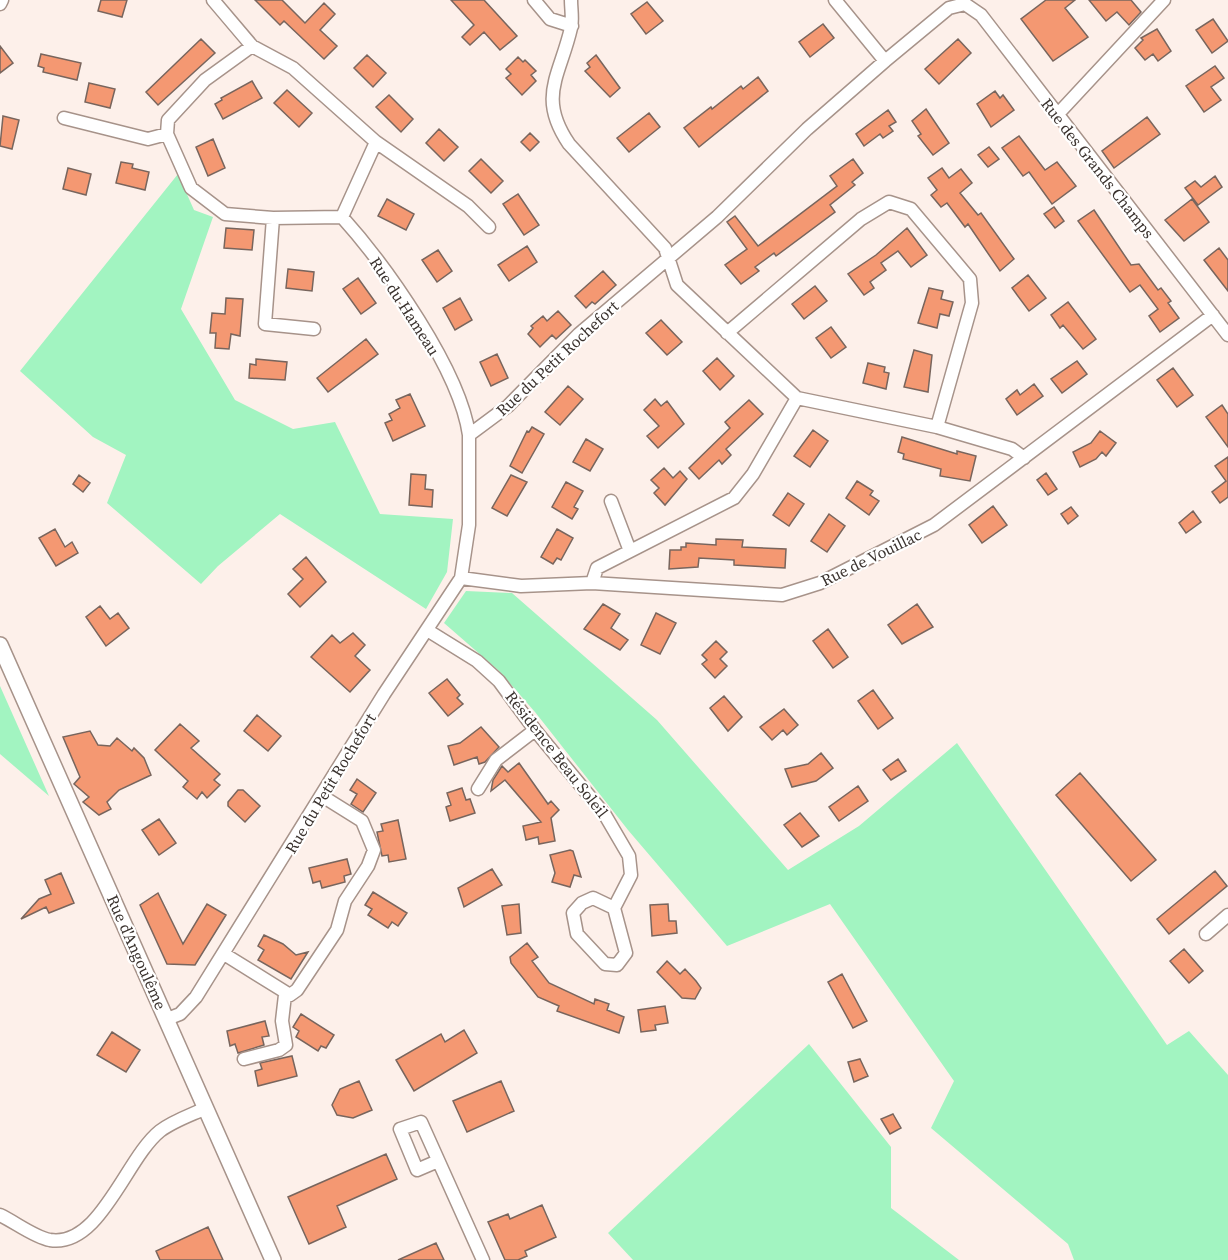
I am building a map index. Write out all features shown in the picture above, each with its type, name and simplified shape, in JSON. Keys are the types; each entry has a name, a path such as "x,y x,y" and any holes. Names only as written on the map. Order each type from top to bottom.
{"street":[{"path":"213,0 252,46 293,68 376,142 468,206 489,227"},
{"path":"534,0 550,19 572,26"},
{"path":"571,0 572,26 552,91 556,125 569,144 665,248 677,285 797,398 937,427 1012,449 1024,458"},
{"path":"836,0 885,61"},
{"path":"1058,115 1164,0"},
{"name":"Rue du Petit Rochefort","path":"167,1018 180,1014 196,997 461,578 469,525 469,435 508,406 579,334 667,257 717,217 807,129 949,8 965,1"},
{"name":"Rue des Grands Champs","path":"965,1 981,15 1228,335"},
{"path":"252,46 205,80 168,120 167,134 191,188 225,214 273,218 342,217 376,142"},
{"path":"64,118 148,139 167,134"},
{"path":"727,333 861,219 889,202 911,209 970,279 972,303 937,427"},
{"name":"Rue du Hameau","path":"342,217 394,282 429,338 466,415 469,435"},
{"path":"273,218 265,324 314,329"},
{"name":"Rue de Vouillac","path":"461,578 521,586 592,583 782,595 820,583 934,525 1213,315"},
{"path":"592,583 597,568 734,498 753,474 797,398"},
{"path":"611,501 630,551"},
{"name":"Résidence Beau Soleil","path":"427,630 489,670 535,730 605,814 630,856 631,875 614,908"},
{"name":"Rue d'Angoulême","path":"0,645 273,1260"},
{"path":"478,789 496,760 535,730"},
{"path":"224,954 285,995 290,996 297,990 337,930 345,901 373,857 372,841 362,820 322,796"},
{"path":"593,898 614,908 626,953 624,959 617,965 605,964 577,934 573,913 582,903 593,898"},
{"path":"1206,934 1228,915"},
{"path":"244,1059 279,1050 286,1045 282,1021 285,995"},
{"path":"0,1215 49,1240 71,1239 87,1229 145,1147 161,1131 206,1108"},
{"path":"438,1161 483,1260"}],"green space":[{"path":"178,174 194,210 213,217 181,309 235,400 293,429 335,422 380,514 453,519 447,572 426,609 280,514 218,566 201,584 107,503 126,455 93,437 20,371"},
{"path":"466,591 512,593 657,720 788,870 859,826 957,743 1167,1045 1189,1031 1228,1075 1228,1260 1074,1260 1068,1244 931,1128 954,1081 830,904 727,946 628,830 535,712 498,670 444,623"},
{"path":"0,686 49,796 0,754"},
{"path":"809,1044 891,1147 891,1208 959,1260 633,1260 608,1233"}],"building":[{"path":"101,0 127,0 122,17 98,11"},
{"path":"255,0 282,0 305,23 324,3 335,14 320,30 337,46 324,59 284,21 280,25"},
{"path":"451,0 484,0 517,36 500,50 484,32 470,45 462,37 474,25"},
{"path":"1046,0 1075,0 1065,8 1088,37 1053,61 1021,19"},
{"path":"1089,0 1131,0 1141,12 1129,25 1117,12 1106,21"},
{"path":"647,2 663,21 646,34 631,14"},
{"path":"1213,19 1228,41 1212,53 1196,30"},
{"path":"823,24 834,38 810,57 799,42"},
{"path":"1157,29 1171,51 1158,61 1153,54 1145,60 1135,48 1143,40 1141,38"},
{"path":"201,39 215,53 158,105 146,92"},
{"path":"958,39 971,53 939,84 925,69"},
{"path":"0,46 13,63 0,73"},
{"path":"41,54 81,63 77,80 43,72 44,68 38,66"},
{"path":"367,55 386,73 373,87 354,68"},
{"path":"596,55 620,88 610,97 585,71 590,67 587,63"},
{"path":"518,57 523,62 525,60 536,71 531,75 536,81 522,95 506,78 511,74 506,69"},
{"path":"1215,66 1224,78 1211,87 1221,100 1204,112 1186,86"},
{"path":"758,77 768,91 699,147 684,128 741,86 743,89"},
{"path":"252,81 262,98 223,119 215,104 222,100 221,98"},
{"path":"89,83 115,89 110,108 85,102"},
{"path":"287,90 312,113 299,127 274,103"},
{"path":"995,91 1000,98 1003,95 1014,110 991,127 977,104"},
{"path":"389,95 413,119 401,132 376,107"},
{"path":"926,109 949,143 933,155 918,136 921,134 912,121"},
{"path":"888,110 896,122 889,126 893,131 883,138 880,134 864,146 856,134"},
{"path":"649,113 660,127 629,152 617,138"},
{"path":"3,116 19,120 12,149 0,146"},
{"path":"1147,117 1160,134 1114,168 1102,151"},
{"path":"439,129 458,147 444,161 426,143"},
{"path":"530,133 539,142 530,151 521,142"},
{"path":"1019,136 1045,170 1057,162 1076,186 1052,204 1029,172 1023,176 1002,148"},
{"path":"213,139 225,168 208,176 196,147"},
{"path":"989,147 999,159 988,167 978,155"},
{"path":"481,159 503,181 491,193 469,171"},
{"path":"853,159 863,173 852,182 855,185 830,205 835,212 776,256 774,253 755,267 759,271 741,284 725,265 747,249 727,222 735,216 758,246 837,186 830,176"},
{"path":"121,162 133,164 132,168 149,172 145,190 116,183"},
{"path":"68,168 91,174 86,195 63,189"},
{"path":"942,168 949,178 961,169 972,183 960,193 978,215 981,213 1014,259 1000,271 968,224 965,227 947,203 941,207 931,195 937,190 928,178"},
{"path":"1215,176 1222,187 1198,205 1185,188 1195,181 1201,187"},
{"path":"518,194 539,225 524,235 503,204"},
{"path":"387,199 414,214 406,230 378,216"},
{"path":"1192,199 1209,222 1184,241 1165,220"},
{"path":"1054,207 1064,221 1055,228 1044,214"},
{"path":"1094,210 1131,265 1139,264 1158,290 1161,288 1171,301 1168,303 1179,318 1160,332 1149,316 1158,309 1140,285 1130,292 1078,221"},
{"path":"226,228 254,230 252,250 224,248"},
{"path":"907,228 927,255 911,267 898,251 881,263 886,270 870,282 874,288 864,295 848,274 876,255"},
{"path":"527,246 537,262 509,281 498,265"},
{"path":"1219,248 1228,260 1228,291 1204,260"},
{"path":"438,250 452,271 437,282 422,260"},
{"path":"288,269 314,272 312,291 286,288"},
{"path":"603,271 616,285 595,304 592,302 586,308 575,296"},
{"path":"1028,275 1046,298 1029,311 1012,288"},
{"path":"358,278 376,303 361,314 343,289"},
{"path":"815,286 827,301 804,319 792,304"},
{"path":"929,288 943,291 941,299 953,302 949,316 940,314 937,328 918,323"},
{"path":"226,298 243,299 240,336 231,334 229,349 215,348 216,333 210,333 212,313 225,314"},
{"path":"460,298 472,320 455,330 443,308"},
{"path":"1068,302 1096,339 1083,349 1063,325 1060,328 1051,315"},
{"path":"558,311 571,325 556,339 552,335 540,347 528,334 533,328 531,326 543,316 547,321"},
{"path":"661,320 682,342 667,355 646,333"},
{"path":"831,327 846,347 831,358 816,338"},
{"path":"366,339 378,354 328,392 317,378"},
{"path":"914,350 932,355 928,392 904,387"},
{"path":"497,354 508,378 491,386 480,362"},
{"path":"717,358 734,376 720,390 703,371"},
{"path":"256,359 287,362 285,380 249,378 250,364 256,365"},
{"path":"1077,361 1087,374 1062,393 1051,379"},
{"path":"868,363 885,367 884,372 889,373 886,389 863,383"},
{"path":"1173,368 1193,395 1177,407 1157,380"},
{"path":"1034,384 1043,396 1017,415 1006,399 1017,390 1020,395"},
{"path":"568,386 583,399 560,425 545,412"},
{"path":"410,394 425,426 393,441 385,423 392,420 389,414 400,408 396,400"},
{"path":"655,399 661,406 667,401 684,424 658,448 647,436 659,426 644,410"},
{"path":"749,400 763,414 726,449 731,455 722,464 719,460 699,479 689,468 730,428 725,422"},
{"path":"1222,405 1228,414 1228,447 1206,417"},
{"path":"532,427 544,434 522,473 510,466 527,431 529,432"},
{"path":"813,430 828,441 810,467 794,456"},
{"path":"1100,431 1116,443 1106,456 1102,452 1096,459 1080,467 1073,452 1091,443"},
{"path":"902,437 957,454 957,451 976,456 970,481 940,476 941,469 903,459 904,454 898,452"},
{"path":"586,439 603,449 590,471 573,462"},
{"path":"1228,457 1228,497 1220,503 1212,492 1226,481 1215,466"},
{"path":"664,468 673,478 680,471 687,479 665,505 654,493 659,488 651,480"},
{"path":"1046,473 1057,489 1048,495 1037,480"},
{"path":"411,474 426,475 425,489 433,490 432,507 409,505"},
{"path":"79,475 90,483 83,492 73,484"},
{"path":"511,475 527,482 507,516 492,508"},
{"path":"857,481 873,491 870,495 879,501 869,515 846,498"},
{"path":"566,482 583,491 574,507 578,509 572,519 552,507"},
{"path":"788,493 804,504 789,526 773,515"},
{"path":"993,506 1007,525 982,543 969,525"},
{"path":"1071,507 1078,516 1068,524 1061,514"},
{"path":"1193,511 1201,522 1186,533 1179,523"},
{"path":"829,514 845,526 827,552 811,541"},
{"path":"55,529 65,547 72,542 78,553 56,566 39,538"},
{"path":"557,529 573,538 561,560 557,558 553,564 541,557"},
{"path":"716,539 743,540 742,547 786,549 785,568 734,565 734,560 699,558 698,567 669,569 670,550 681,550 681,547 686,547 686,543 716,545"},
{"path":"306,557 326,582 300,607 288,594 303,579 293,569"},
{"path":"603,604 620,614 611,628 628,640 620,650 584,629"},
{"path":"917,604 933,627 902,644 888,625"},
{"path":"100,606 110,619 118,613 129,628 106,646 86,617"},
{"path":"656,613 676,623 660,654 641,645"},
{"path":"828,629 848,657 833,668 813,641"},
{"path":"353,633 365,645 355,656 370,670 350,692 311,657 332,635 340,643"},
{"path":"716,641 727,652 720,659 727,666 715,678 702,664 707,660 702,655"},
{"path":"447,679 460,695 457,698 463,704 448,716 429,693"},
{"path":"873,690 893,718 878,729 858,701"},
{"path":"724,696 742,717 728,731 710,708"},
{"path":"784,709 798,725 787,735 783,730 772,740 760,727"},
{"path":"257,715 281,736 268,751 244,731"},
{"path":"180,724 199,741 191,748 220,774 214,780 220,785 207,798 202,792 197,799 183,787 188,781 155,750"},
{"path":"481,727 499,747 485,762 479,764 477,757 454,765 448,746 460,743"},
{"path":"90,731 98,745 110,746 117,738 132,751 134,748 144,758 151,775 119,790 107,802 111,809 99,815 83,802 89,797 74,784 80,777 63,737"},
{"path":"821,753 833,768 816,781 792,787 785,769 808,764"},
{"path":"898,759 906,771 891,780 883,770"},
{"path":"519,763 548,804 551,801 559,810 551,818 555,841 539,844 538,837 526,840 523,826 541,822 505,780 491,791 493,780 502,766 508,772"},
{"path":"1080,773 1156,860 1131,881 1056,795"},
{"path":"357,779 376,793 363,812 351,804 357,794 350,790"},
{"path":"858,786 868,801 839,821 829,807"},
{"path":"462,788 466,800 470,799 475,813 450,821 446,807 451,805 447,793"},
{"path":"238,790 243,790 260,806 245,822 228,806 228,802"},
{"path":"800,813 819,836 802,847 784,825"},
{"path":"159,819 176,843 159,855 142,830"},
{"path":"398,820 406,859 389,862 388,855 382,856 377,832 383,831 381,824"},
{"path":"573,851 581,877 574,875 570,887 552,882 555,873 550,855"},
{"path":"347,859 351,874 344,876 345,882 322,888 320,881 313,883 309,868"},
{"path":"492,869 502,885 464,907 458,888"},
{"path":"1215,871 1227,886 1169,934 1157,919"},
{"path":"61,873 74,903 49,913 46,907 21,919 39,899 51,894 45,880"},
{"path":"373,892 407,913 398,926 392,922 388,928 368,915 372,909 365,905"},
{"path":"158,893 183,944 207,904 226,915 195,965 167,964 140,905"},
{"path":"519,904 521,933 507,935 502,906"},
{"path":"668,904 669,921 676,921 677,933 652,936 650,905"},
{"path":"264,935 283,944 296,955 308,952 291,979 258,960 264,950 258,946"},
{"path":"527,943 538,957 532,961 549,983 594,1004 595,999 609,1004 607,1010 624,1017 619,1033 557,1011 559,1006 538,997 511,963 510,957"},
{"path":"1184,949 1203,971 1189,983 1170,961"},
{"path":"667,961 680,974 685,969 696,981 701,988 695,999 682,998 657,972"},
{"path":"842,974 867,1021 853,1028 828,982"},
{"path":"665,1006 668,1023 655,1025 656,1030 641,1032 638,1010"},
{"path":"301,1014 334,1035 326,1048 321,1046 318,1051 296,1037 299,1031 293,1027"},
{"path":"265,1021 269,1036 262,1037 264,1045 238,1053 235,1044 230,1046 227,1031"},
{"path":"464,1030 477,1053 414,1091 396,1060 441,1034 445,1042"},
{"path":"112,1032 140,1050 126,1072 97,1055"},
{"path":"292,1056 297,1076 258,1086 255,1071 262,1069 260,1063"},
{"path":"860,1059 868,1076 854,1082 848,1062"},
{"path":"359,1081 372,1110 353,1118 337,1115 332,1105 340,1089"},
{"path":"501,1081 514,1111 467,1132 453,1101"},
{"path":"893,1114 901,1128 890,1134 881,1119"},
{"path":"386,1154 397,1179 337,1206 346,1227 309,1244 288,1197"},
{"path":"542,1205 556,1237 525,1251 527,1256 518,1260 505,1260 488,1222 508,1214 510,1219"},
{"path":"208,1227 223,1260 160,1260 156,1251"},
{"path":"436,1243 444,1260 398,1260"}]}
